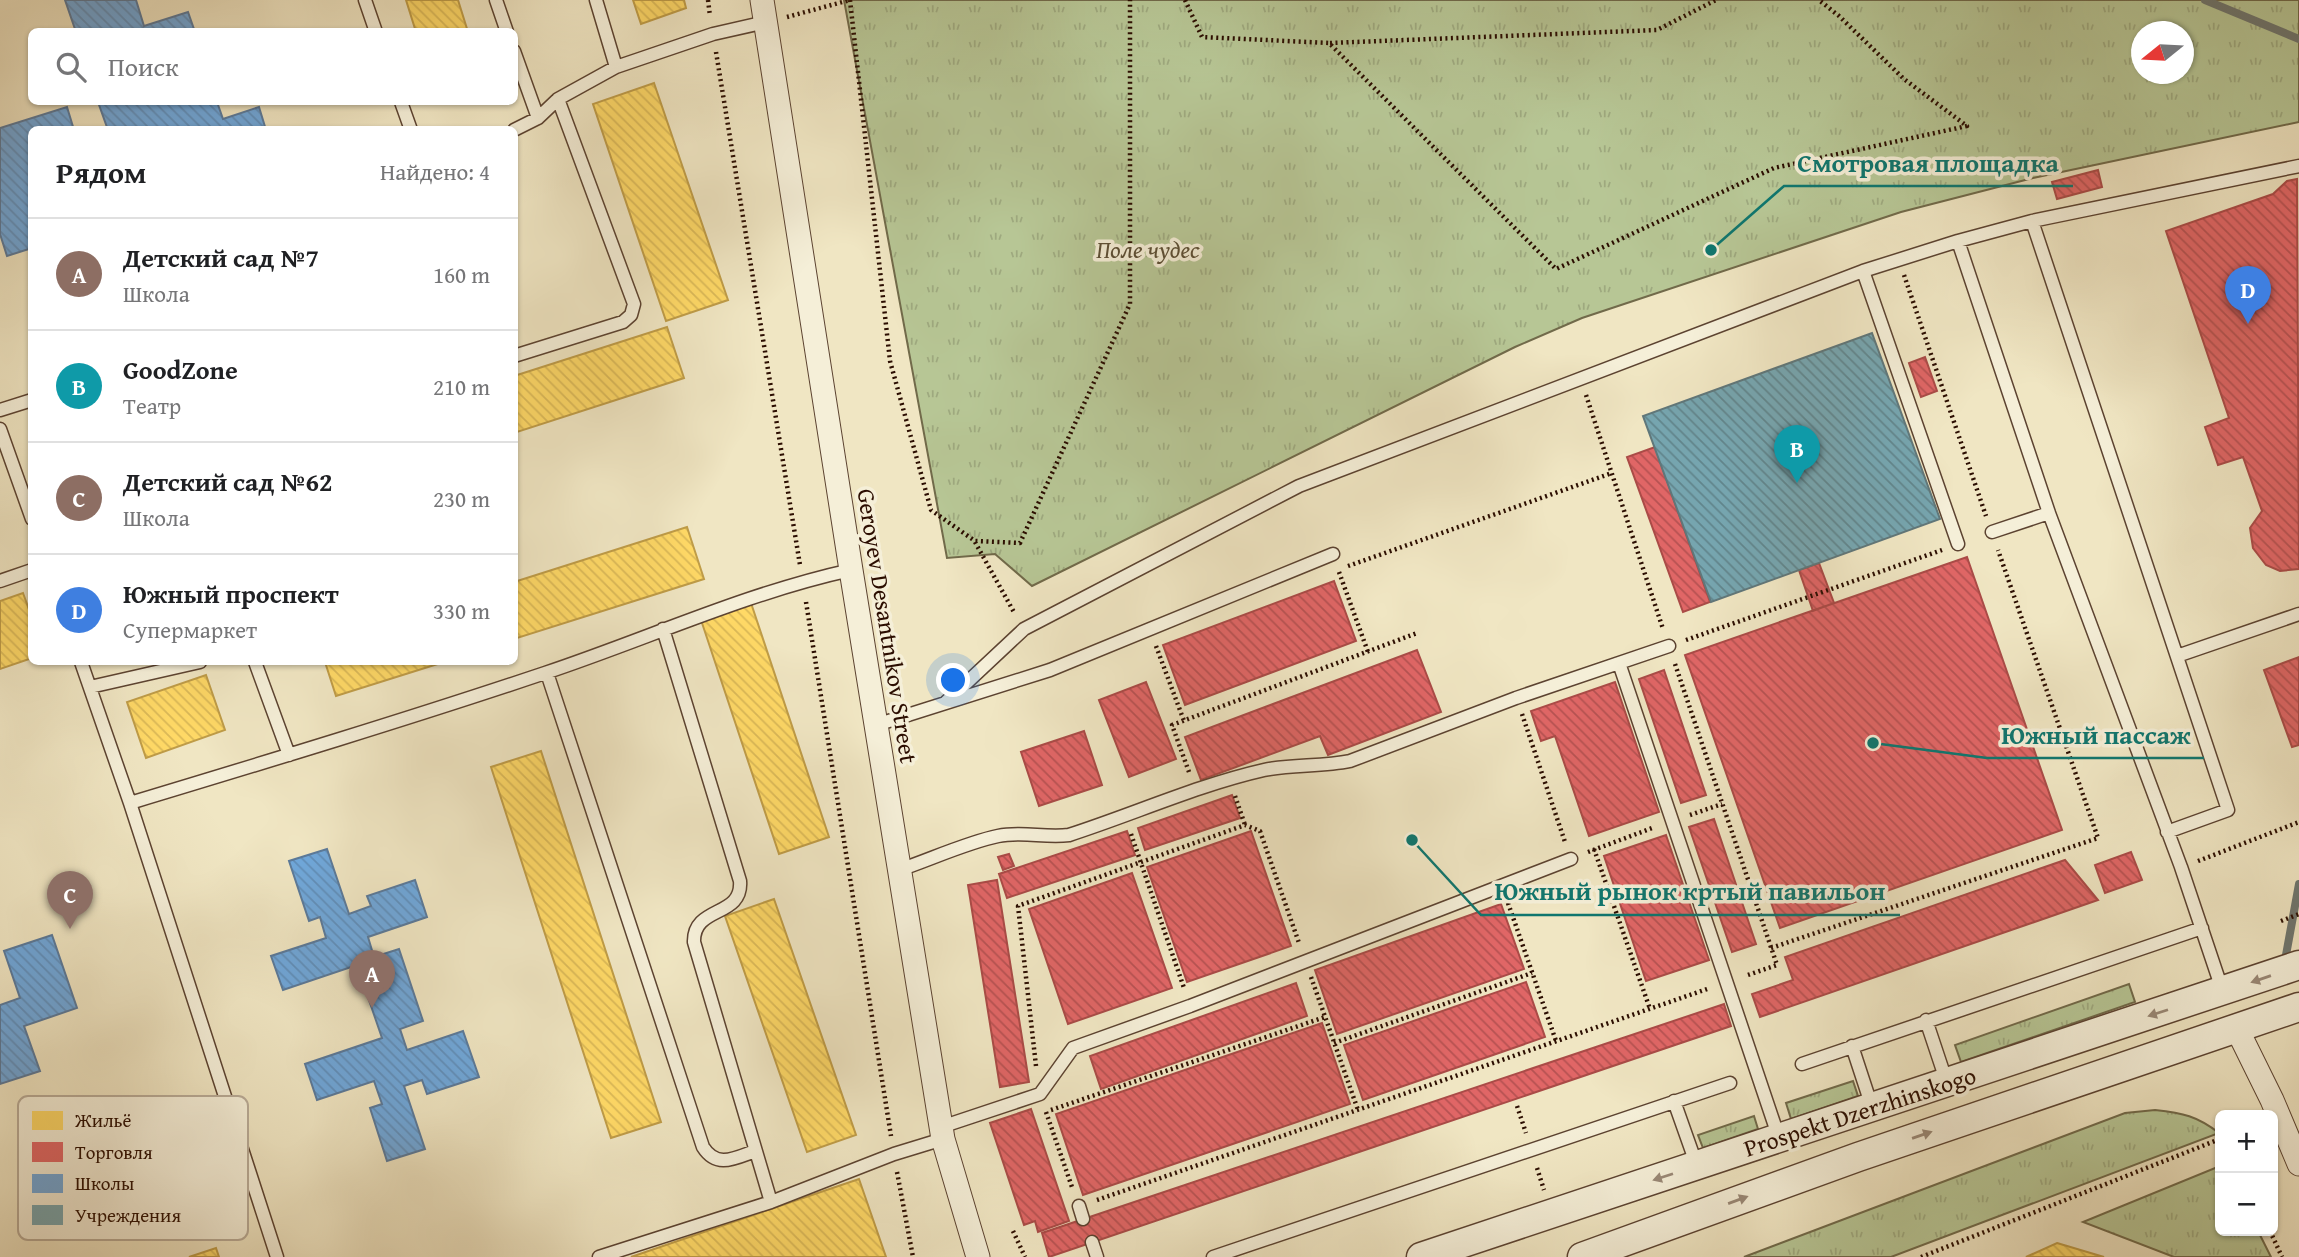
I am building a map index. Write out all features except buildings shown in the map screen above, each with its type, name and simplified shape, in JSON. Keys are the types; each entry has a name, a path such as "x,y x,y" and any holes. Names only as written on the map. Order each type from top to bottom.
{"street":[{"name":"Geroyev Desantnikov Street","path":"764,11 942,1133 978,1257"},
{"name":"Prospekt Dzerzhinskogo","path":"1421,1257 2299,965"},
{"path":"2223,992 2236,1027 2272,1100 2299,1164"},
{"name":"Prospekt Dzerzhinskogo","path":"1582,1257 1858,1157 2299,1007"}],"lane":[{"path":"365,0 375,28"},
{"path":"496,0 506,28"},
{"path":"596,0 616,67"},
{"path":"518,128 538,118 558,99 616,67 713,34 764,11"},
{"path":"518,62 538,118"},
{"path":"518,355 623,321 631,315 634,304 558,99"},
{"path":"402,105 410,126"},
{"path":"944,703 1024,629 1299,486 1863,271 2032,221 2299,166"},
{"path":"2032,221 2228,810 2167,832"},
{"path":"1958,241 2049,513 2181,867 2223,992"},
{"path":"1863,271 1958,544"},
{"path":"0,411 28,401"},
{"path":"0,429 28,509"},
{"path":"1992,532 2049,513"},
{"path":"876,725 1050,670 1333,554"},
{"path":"130,803 547,673 802,580 851,570"},
{"path":"0,581 28,571"},
{"path":"2177,656 2299,614"},
{"path":"663,629 740,881 738,899 697,925 694,943 771,1202"},
{"path":"899,870 998,836 1069,835 1230,779 1267,769 1350,761 1516,698 1669,646"},
{"path":"1619,663 1779,1139"},
{"path":"82,665 130,803 224,1096"},
{"path":"90,687 187,665"},
{"path":"255,665 289,755"},
{"path":"547,673 703,1147 709,1156 718,1161 755,1151"},
{"path":"599,1257 771,1202 894,1154 1040,1094 1073,1048 1190,1006 1571,859"},
{"path":"1801,1064 2202,928"},
{"path":"1926,1020 1947,1083"},
{"path":"1852,1046 1872,1108"},
{"path":"1213,1257 1730,1083"},
{"path":"1674,1101 1697,1166"},
{"path":"248,1170 276,1257"},
{"path":"1092,1242 1097,1257"}],"path":[{"path":"708,0 894,1154 913,1257"},
{"path":"764,11 850,0 890,361 931,510 975,541 1024,629"},
{"path":"975,541 1020,542 1130,304 1130,0"},
{"path":"1185,0 1202,37 1329,43 1657,30 1716,0"},
{"path":"1329,43 1556,268 1774,168 1967,126 1903,79 1819,0"},
{"path":"1771,948 2098,838 1899,260"},
{"path":"1230,779 1245,825 1018,906 1040,1094 1081,1213 1556,1041 1777,965 1580,377"},
{"path":"1339,570 1612,474"},
{"path":"1669,646 1958,544"},
{"path":"1333,554 1368,653"},
{"path":"1150,629 1184,721"},
{"path":"1195,791 1172,725 1417,633"},
{"path":"1516,698 1571,859 1722,804"},
{"path":"1126,817 1190,1006"},
{"path":"2181,867 2299,822"},
{"path":"1594,849 1650,1009"},
{"path":"1503,887 1556,1041"},
{"path":"2281,921 2299,914"},
{"path":"1334,1044 1532,974"},
{"path":"1046,1112 1325,1017"},
{"path":"1517,1106 1552,1214"},
{"path":"1922,1257 2215,1141"},
{"path":"1013,1231 1025,1257"},
{"path":"2272,1236 2282,1257"}],"green space":[{"name":"Поле чудес","path":"844,0 2299,0 2299,122 2033,178 1901,212 1582,318 1515,347 1032,586 995,554 947,558"},
{"path":"2129,984 2135,1002 1961,1062 1955,1045"},
{"path":"1853,1081 1858,1096 1791,1119 1786,1103"},
{"path":"2155,1110 2174,1112 2204,1123 2215,1130 2215,1135 1891,1257 1744,1257 2125,1113"},
{"path":"1754,1116 1758,1129 1703,1148 1698,1135"},
{"path":"2215,1168 2215,1236 2260,1236 2271,1257 2174,1257 2083,1222"}],"waterway":[{"path":"2205,0 2299,39"},
{"path":"2286,955 2299,884"}],"place":[{"name":"Смотровая площадка","path":"1711,250"},
{"name":"Южный проспект","path":"2248,324"},
{"name":"GoodZone","path":"1797,483"},
{"name":"Южный пассаж","path":"1873,743"},
{"name":"Южный рынок кртый павильон","path":"1412,840"},
{"name":"Детский сад №62","path":"70,929"},
{"name":"Детский сад №7","path":"372,1008"}]}
